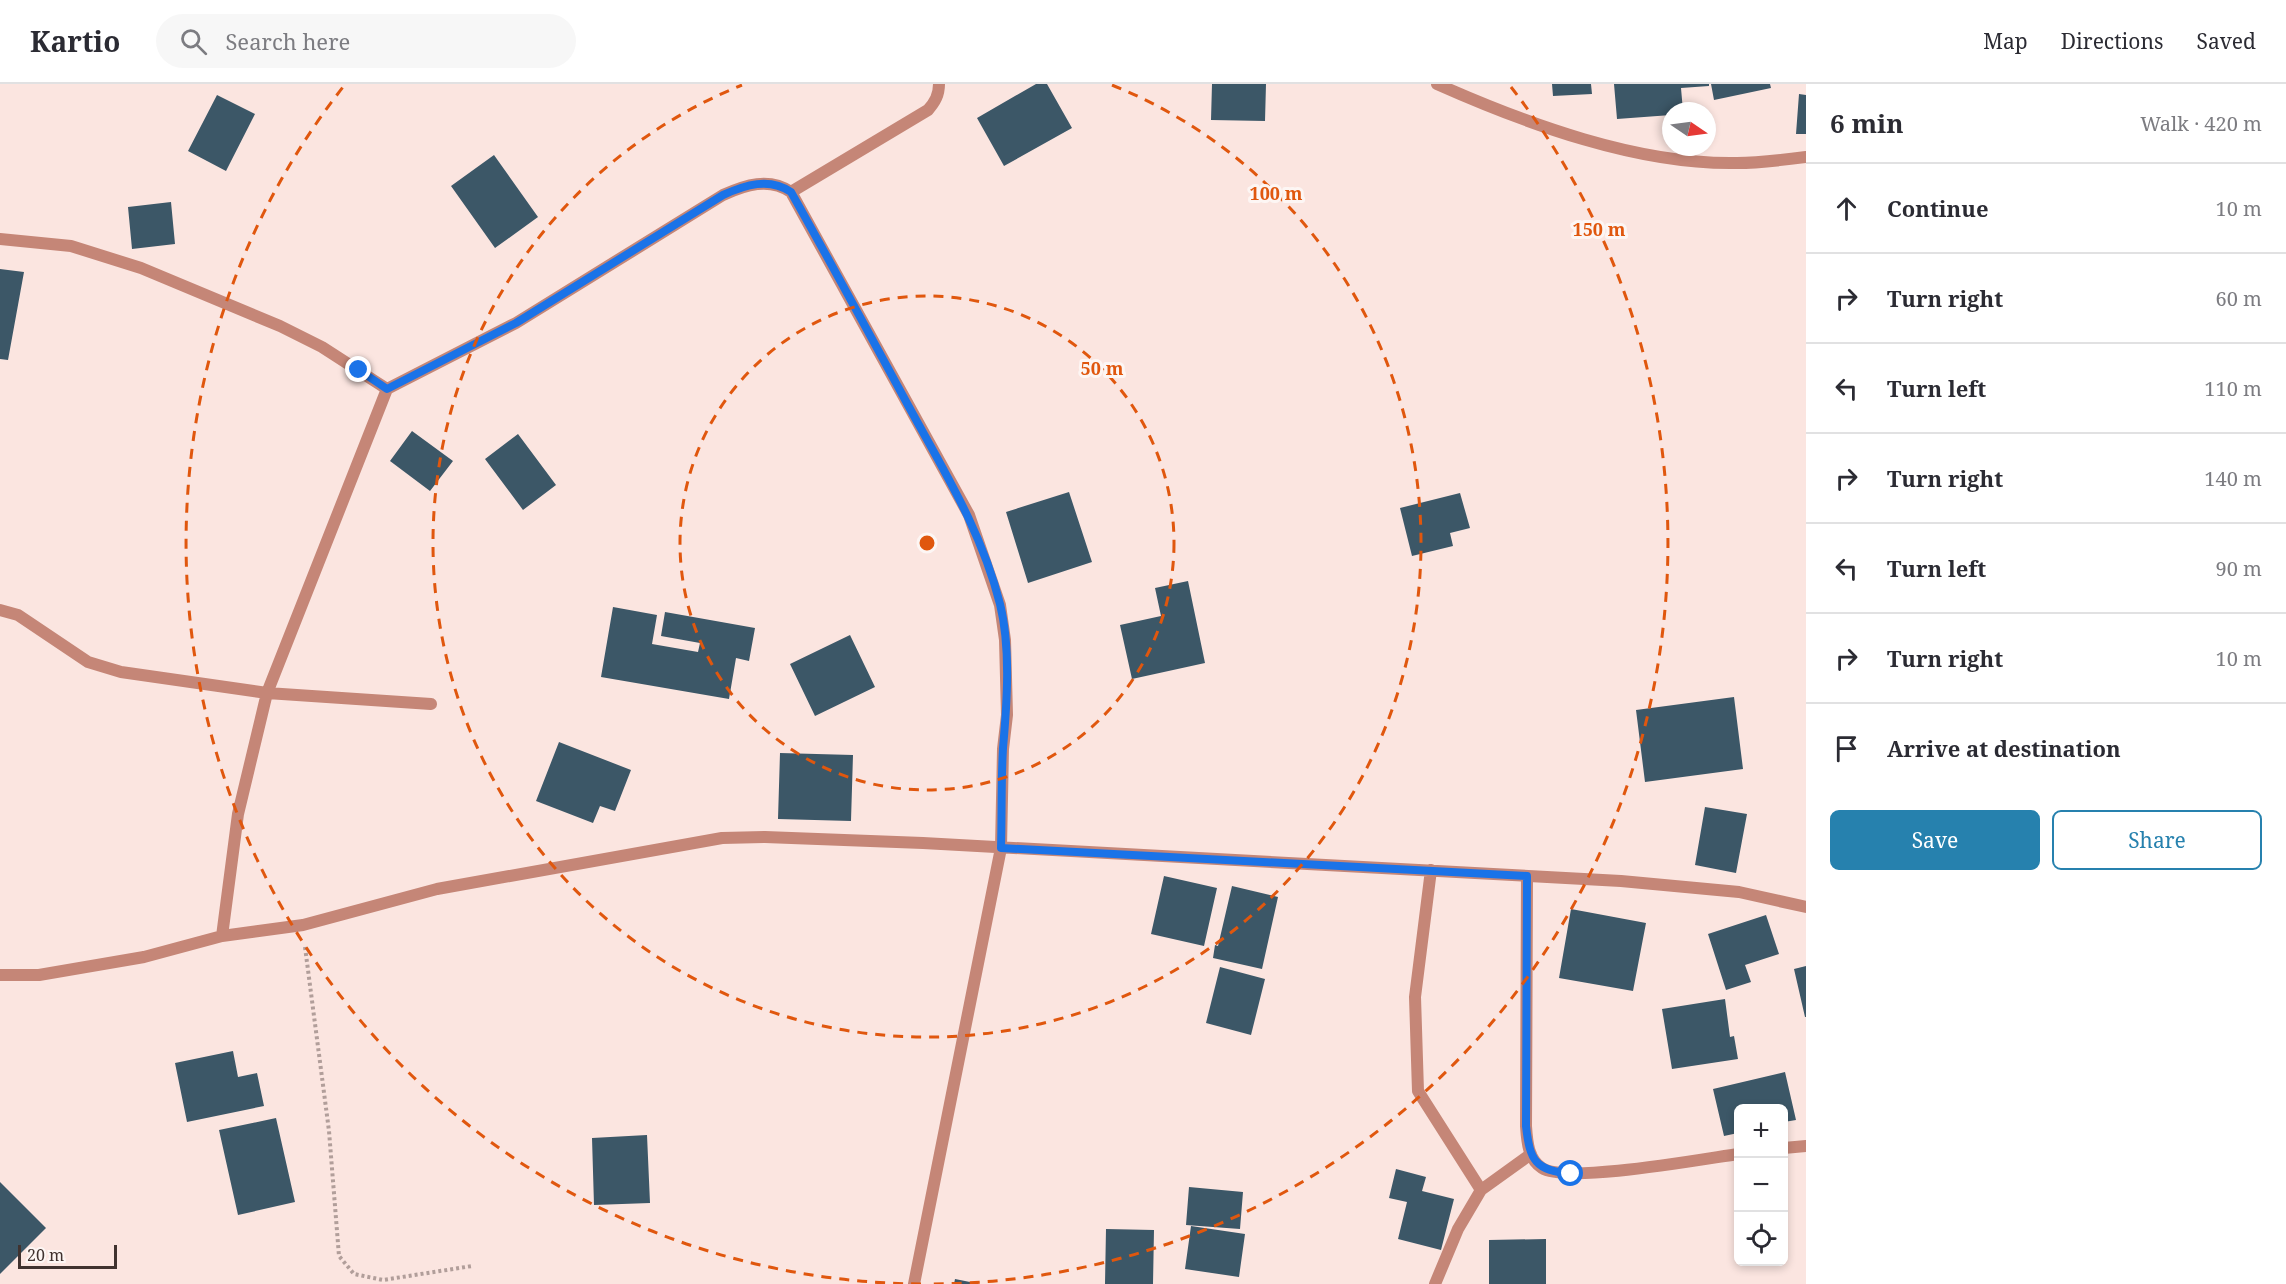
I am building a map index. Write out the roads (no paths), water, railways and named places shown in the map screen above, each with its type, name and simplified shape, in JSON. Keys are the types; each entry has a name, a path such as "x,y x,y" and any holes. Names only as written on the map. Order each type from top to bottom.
{"street":[{"path":"791,192 928,110 935,102 939,84"},
{"path":"1437,84 1495,110 1551,129 1635,151 1680,159 1736,164 1806,157"},
{"path":"222,936 238,814 267,693 387,389 516,323 723,195 748,184 764,183 784,187 791,192 843,283 969,515 1000,605 1005,640 1007,715 1003,750 1001,848 914,1284"},
{"path":"0,239 71,246 98,252 141,268 280,326 322,347 387,389"},
{"path":"0,610 18,615 88,662 121,672 267,693 431,704"},
{"path":"0,975 39,975 144,957 222,936 303,925 437,889 722,838 788,838 1001,848 1527,876 1710,888 1768,897 1806,907"},
{"path":"1431,870 1415,997 1418,1091 1481,1190"},
{"path":"1527,876 1526,1126 1531,1154 1542,1168 1571,1174 1734,1154"},
{"path":"1788,1148 1806,1146"},
{"path":"1435,1284 1458,1229 1481,1190 1531,1154"}]}
